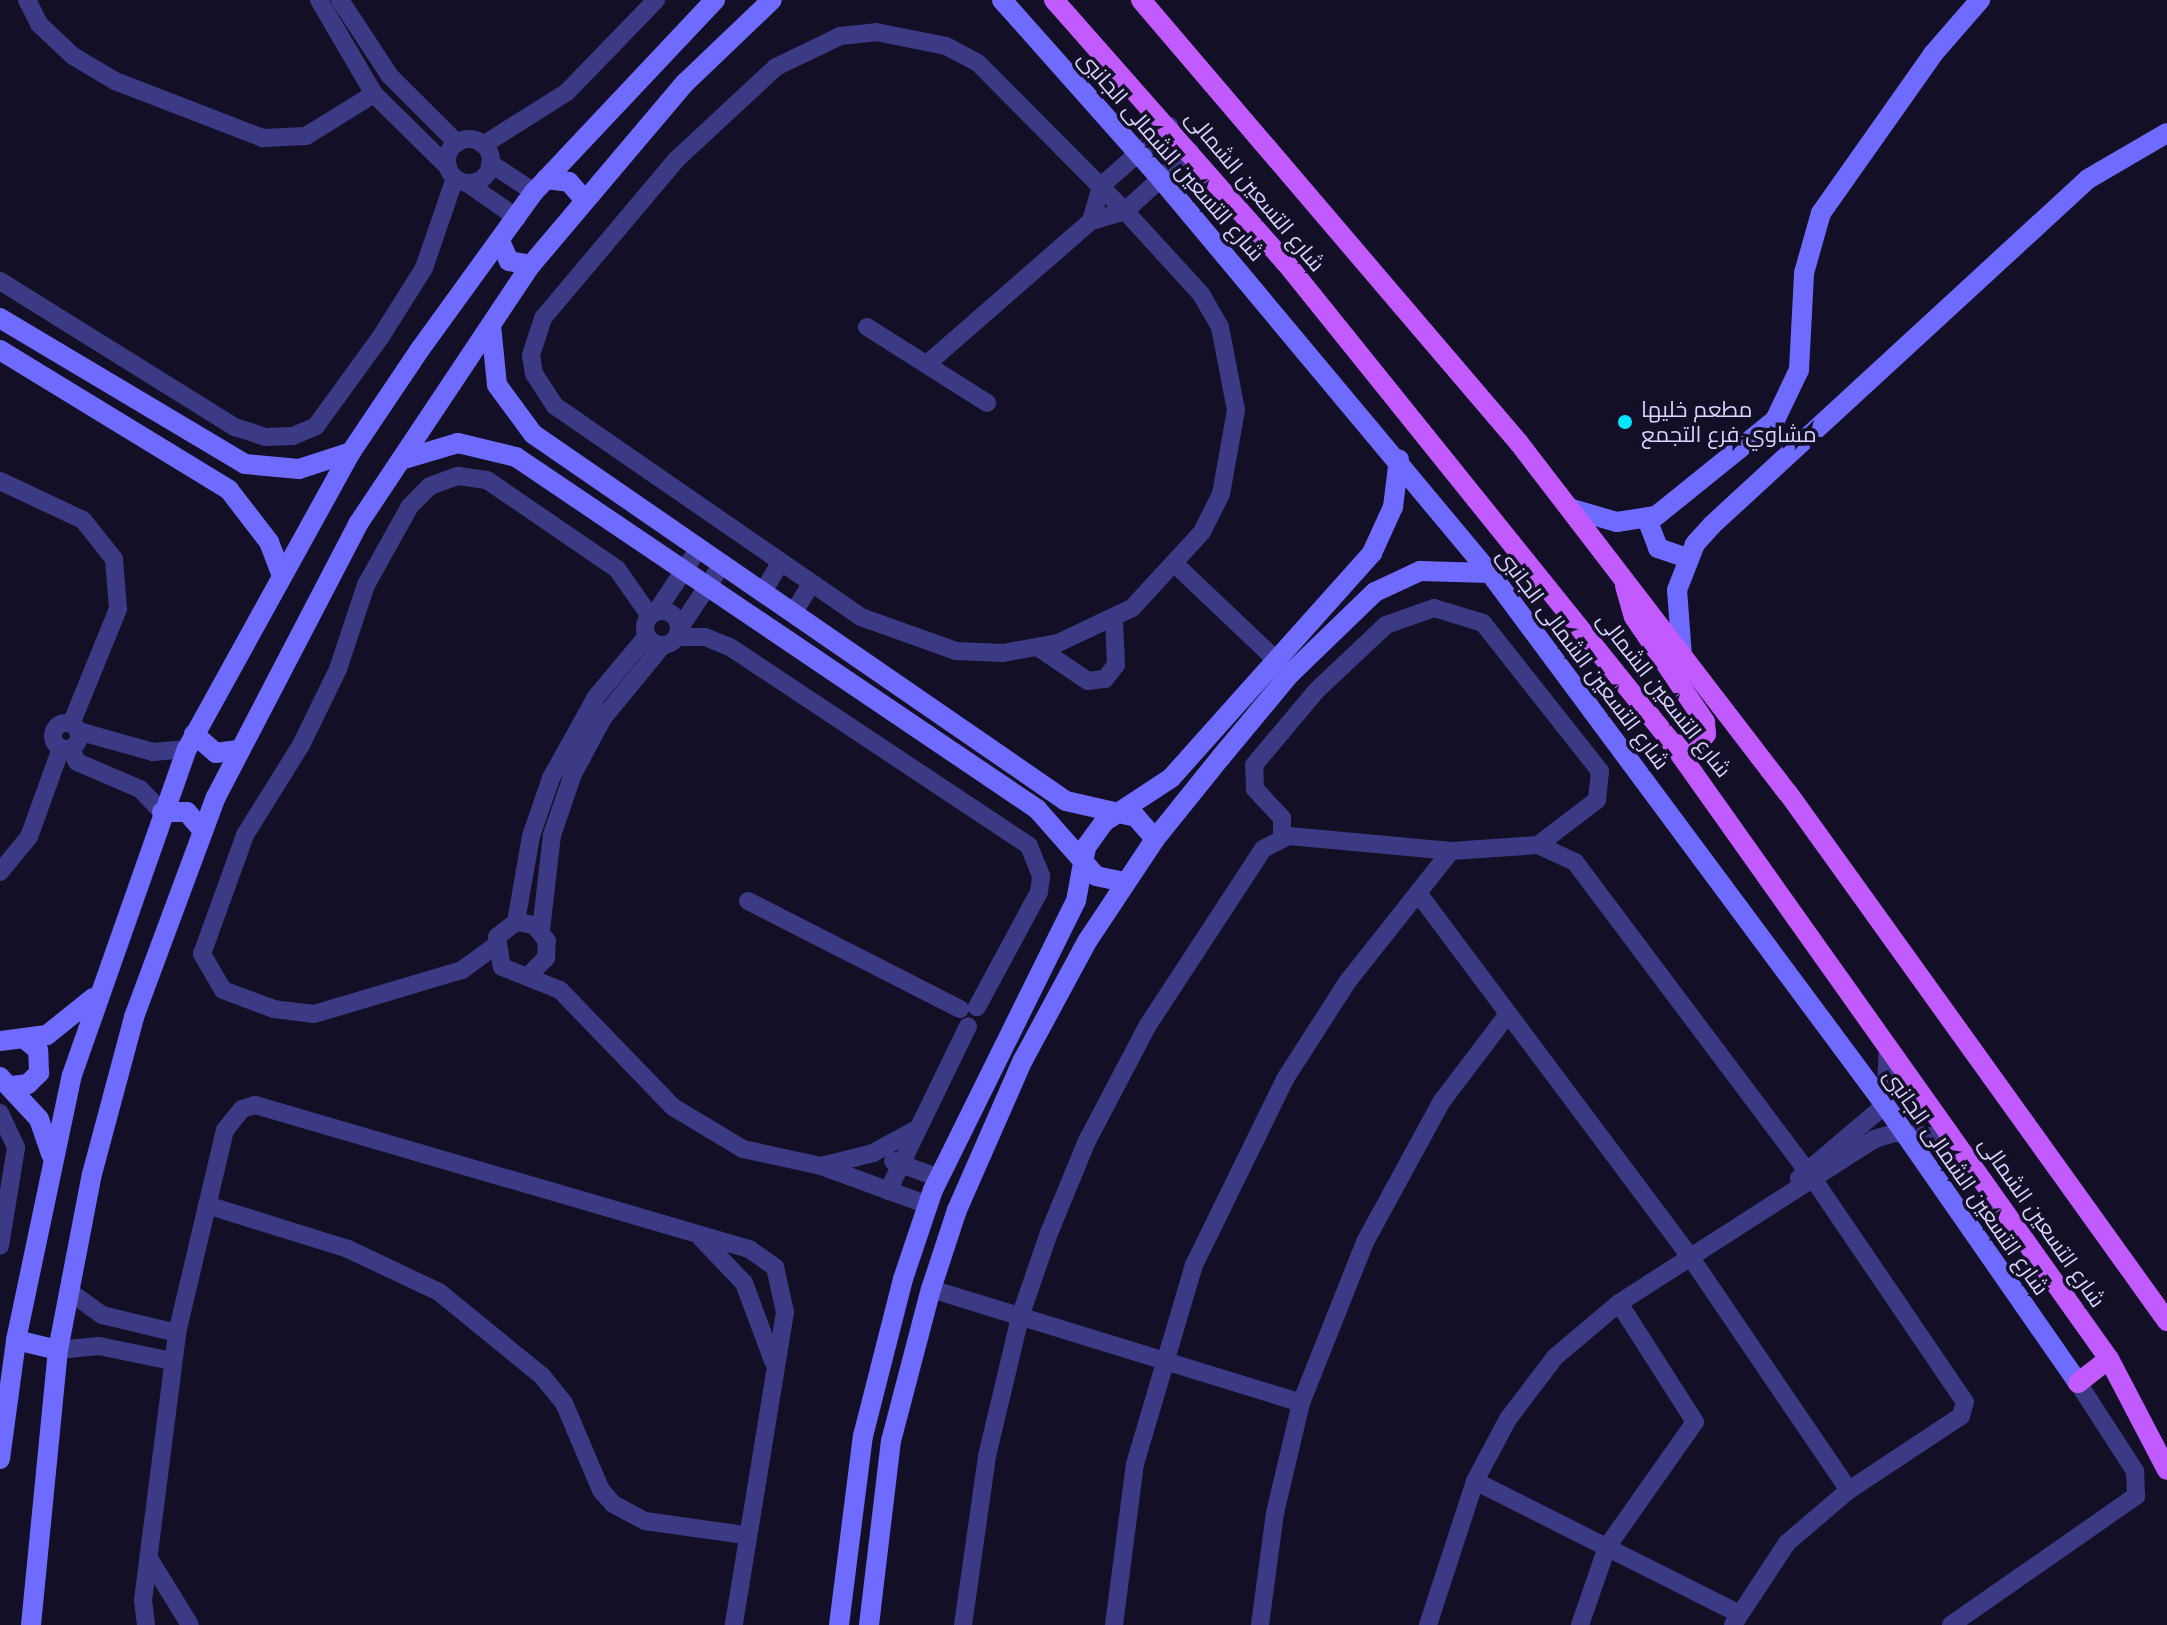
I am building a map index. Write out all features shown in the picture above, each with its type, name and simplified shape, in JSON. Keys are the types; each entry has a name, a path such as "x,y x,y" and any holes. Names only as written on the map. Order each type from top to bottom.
{"main road":[{"name":"شارع التسعين الشمالى","path":"1054,0 1169,126 1467,480 1672,743 2109,1359 2167,1470"},
{"name":"شارع التسعين الشمالى","path":"1141,0 1569,508 1682,656 2167,1321"},
{"path":"1625,581 1634,617 1705,722 1700,745 1683,750 1672,743"},
{"path":"2078,1383 2109,1359"}],"street":[{"path":"27,0 39,24 73,56 115,81 263,138 306,136 374,94"},
{"path":"319,0 374,94 457,176 517,218"},
{"path":"340,0 390,76 457,143 483,145 567,92 656,0"},
{"path":"0,1459 16,1340 52,1159 96,995 190,742 281,573 351,452 500,241 540,186 715,0"},
{"path":"31,1625 58,1350 115,1080 203,831 238,750 358,524 531,265 685,83 772,0"},
{"name":"شارع التسعين الشمالى الجانبى","path":"1002,0 1161,179 1399,459 1490,573 1885,1105 2078,1383"},
{"path":"1569,508 1617,522 1647,519 1674,507 1784,408 1799,370 1804,273 1821,213 1933,54 1980,0"},
{"path":"876,32 923,39 978,63 1125,211 1201,294 1220,327 1232,368 1236,410 1221,494 1177,566 1114,619 1039,648 991,654 922,643 861,617 780,563 542,392 532,364 535,335 616,224 776,67 840,36 876,32"},
{"path":"1091,221 1101,186 1169,126"},
{"path":"1682,656 1675,606 1687,558 1712,525 2088,179 2167,133"},
{"path":"0,281 235,427 266,437 293,436 316,426 380,338 424,268 457,176 457,143"},
{"path":"483,145 490,163 540,186 569,182 584,199"},
{"path":"927,364 1091,221 1125,211 1190,152"},
{"path":"457,176 480,180 490,163"},
{"path":"500,241 509,261 531,265"},
{"path":"0,318 245,464 299,469 351,452"},
{"path":"491,324 493,370 512,412 533,434 795,610 1066,801 1136,817 1155,839"},
{"path":"867,327 987,403"},
{"path":"0,350 229,490 269,542 281,573"},
{"path":"401,460 458,443 502,451 685,570 1037,809 1096,876 1125,882"},
{"path":"839,1625 849,1517 875,1374 928,1205 1076,901 1083,862 1093,833 1171,778 1274,658 1356,573 1385,531 1399,459"},
{"path":"229,490 245,464"},
{"path":"666,637 653,614 617,569 487,480 472,476 444,479 419,495 366,585 338,669 308,732 245,835 204,939 206,968 237,997 314,1014 462,970 530,974 573,1000 694,1124 743,1149 821,1166 928,1205"},
{"path":"0,481 83,520 114,559 118,609 29,837 0,872"},
{"path":"1647,519 1658,548 1687,558"},
{"path":"653,614 699,548"},
{"path":"573,1000 541,930 548,856 573,774 603,718 723,563"},
{"path":"764,590 780,563"},
{"path":"1177,566 1274,658"},
{"path":"869,1625 891,1441 931,1289 957,1210 1023,1060 1125,882 1155,839 1290,674 1375,592 1420,571 1490,573"},
{"path":"1356,573 1375,592"},
{"path":"795,610 811,584"},
{"path":"1282,837 1282,818 1255,789 1254,765 1316,691 1386,625 1434,608 1483,623 1600,771 1597,800 1538,845"},
{"path":"516,922 531,836 557,764 596,697 666,637 672,615 653,614"},
{"path":"1039,648 1080,678 1105,679 1116,665 1114,619"},
{"path":"666,637 705,637 730,647 1029,846 1041,876 1039,892 968,1008"},
{"path":"70,738 153,752 190,742 216,753 238,750"},
{"path":"70,738 77,762 140,789 162,812 187,812 203,831"},
{"path":"963,1625 981,1486 1020,1317 1087,1141 1143,1034 1206,930 1263,849 1282,837 1451,851 1538,845 1575,862 1805,1177 1966,1406 1961,1416 1849,1490 1787,1543 1735,1619 1607,1547 1475,1481"},
{"path":"1114,1625 1135,1464 1162,1360 1194,1265 1265,1113 1348,981 1451,851"},
{"path":"1418,893 1689,1255 1849,1490"},
{"path":"748,901 968,1008 979,1020 968,1026 888,1191"},
{"path":"462,970 495,946 502,930 516,922 541,930"},
{"path":"495,946 508,972"},
{"path":"530,974 548,951"},
{"path":"0,1041 26,1040 66,1025 96,995"},
{"path":"1260,1625 1275,1513 1301,1403 1398,1172 1508,1014"},
{"path":"6,1081 28,1084 39,1073 38,1050 26,1040"},
{"path":"1805,1177 1885,1105 1888,1046"},
{"path":"6,1081 39,1119 52,1159"},
{"path":"146,1625 149,1557 172,1361 207,1205 231,1118 242,1109 269,1106 749,1249 775,1267 786,1296 745,1535 734,1625"},
{"path":"0,1113 16,1148 0,1246"},
{"path":"821,1166 873,1153 915,1130"},
{"path":"1428,1625 1475,1481 1508,1419 1555,1357 1619,1303 1689,1255 1805,1177 1874,1139 1903,1133 1953,1138"},
{"path":"873,1153 939,1178"},
{"path":"859,1180 873,1153"},
{"path":"207,1205 348,1249 439,1292 542,1376 564,1403 613,1504 645,1521 745,1535"},
{"path":"695,1233 744,1283 764,1325 775,1370"},
{"path":"931,1289 1301,1403"},
{"path":"69,1291 102,1315 177,1333"},
{"path":"1580,1625 1607,1547 1695,1422 1619,1303"},
{"path":"147,1355 152,1328"},
{"path":"16,1340 58,1350 99,1346 172,1361"},
{"path":"1951,1625 2136,1496 2135,1471 2078,1383"},
{"path":"149,1557 166,1596 190,1625"}],"place":[{"name":"مطعم خليها مشاوي فرع التجمع","path":"1625,422"}]}
